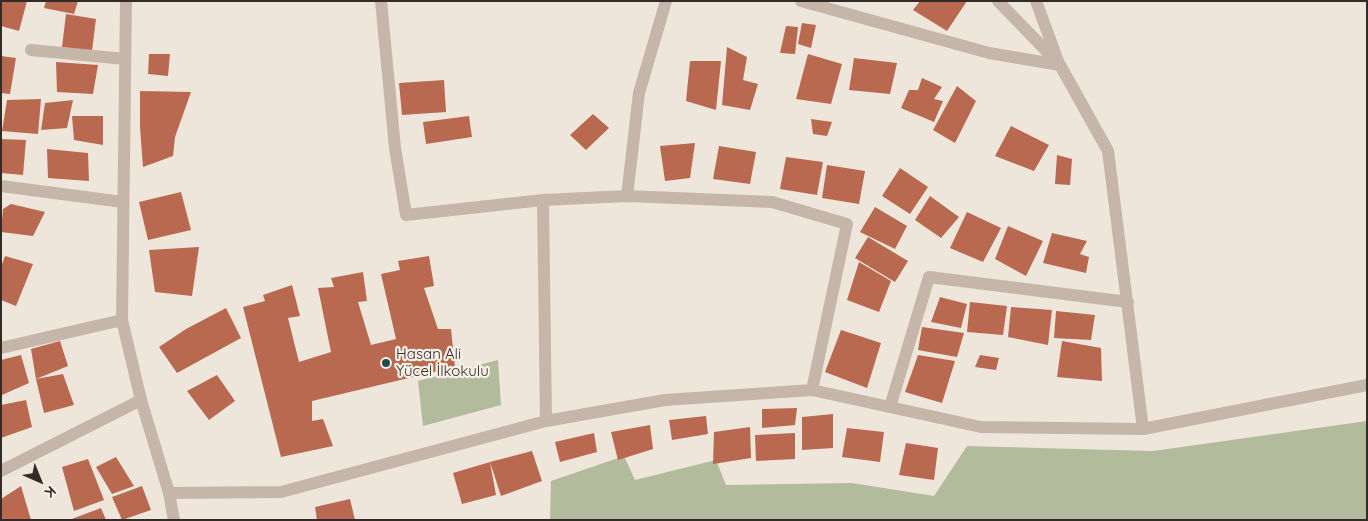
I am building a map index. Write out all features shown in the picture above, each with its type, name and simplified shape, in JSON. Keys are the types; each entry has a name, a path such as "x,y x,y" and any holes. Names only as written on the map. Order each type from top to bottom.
{"street":[{"path":"126,1 122,320 141,400 169,493 174,520"},
{"path":"381,1 395,148 406,215 543,200 627,196 772,202 847,224 812,390"},
{"path":"627,196 639,93 666,1"},
{"path":"801,1 989,53 1060,65"},
{"path":"998,1 1060,65"},
{"path":"1036,1 1060,65 1108,151 1143,429"},
{"path":"31,50 125,59"},
{"path":"1,186 123,202"},
{"path":"543,200 546,421"},
{"path":"890,407 929,277 1128,302"},
{"path":"1,348 122,320"},
{"path":"169,493 281,492 546,421 665,400 812,390 981,428 1143,429 1367,385"},
{"path":"1,471 141,400"}],"green space":[{"path":"498,360 501,405 423,426 418,381"},
{"path":"1367,421 1367,520 550,520 551,481 624,456 635,480 716,460 726,485 852,483 934,496 967,446 1153,451"}],"building":[{"path":"1,1 27,1 19,31 1,26"},
{"path":"46,1 78,1 74,14 44,8"},
{"path":"920,1 967,1 947,31 913,10"},
{"path":"66,14 96,19 92,51 62,47"},
{"path":"802,23 816,25 811,48 798,44"},
{"path":"786,26 798,27 795,54 780,53"},
{"path":"727,47 747,57 743,80 758,84 750,110 722,105"},
{"path":"149,54 170,54 168,76 148,74"},
{"path":"808,54 842,64 831,104 796,99"},
{"path":"1,56 16,58 10,94 1,93"},
{"path":"854,58 897,63 890,94 849,90"},
{"path":"690,61 721,61 716,110 686,101"},
{"path":"56,62 98,65 93,94 57,92"},
{"path":"922,78 942,87 934,99 943,101 934,122 901,108 909,90 918,90"},
{"path":"444,80 446,112 402,115 399,83"},
{"path":"957,86 976,101 955,143 933,130"},
{"path":"140,91 191,92 175,137 173,156 143,167 140,127"},
{"path":"41,99 38,134 2,131 7,100"},
{"path":"73,100 67,128 41,130 45,103"},
{"path":"593,114 609,128 586,150 570,135"},
{"path":"72,116 103,116 103,145 74,140"},
{"path":"469,116 472,137 426,144 423,122"},
{"path":"811,119 832,122 827,136 813,134"},
{"path":"1011,126 1049,145 1034,171 995,156"},
{"path":"1,139 26,140 23,175 1,173"},
{"path":"695,143 690,178 665,181 660,146"},
{"path":"719,146 756,152 750,184 713,179"},
{"path":"47,149 88,153 89,181 48,178"},
{"path":"1057,155 1072,159 1070,185 1055,184"},
{"path":"786,157 823,162 817,195 780,189"},
{"path":"827,165 865,171 859,204 822,198"},
{"path":"900,168 928,187 910,214 882,196"},
{"path":"181,192 191,230 148,240 139,202"},
{"path":"930,196 959,217 941,238 915,220"},
{"path":"11,204 45,212 33,236 1,232 3,209"},
{"path":"875,207 907,226 895,249 860,232"},
{"path":"967,212 1001,228 983,262 950,248"},
{"path":"1008,226 1043,241 1026,276 995,259"},
{"path":"1052,233 1087,241 1080,254 1089,257 1086,273 1043,263"},
{"path":"868,237 908,261 895,282 855,258"},
{"path":"199,247 192,296 155,292 149,250"},
{"path":"5,256 33,264 16,306 1,300 1,267"},
{"path":"429,256 434,286 424,288 438,329 451,329 455,367 312,401 312,421 323,419 333,446 281,457 243,307 265,301 263,295 292,285 300,316 288,318 299,362 331,352 318,288 334,287 331,278 363,272 367,301 358,302 371,345 396,339 381,274 400,270 398,261"},
{"path":"859,262 891,281 879,312 847,300"},
{"path":"940,297 967,304 961,328 931,322"},
{"path":"970,302 1007,306 1003,335 967,332"},
{"path":"1011,307 1052,310 1048,345 1008,337"},
{"path":"226,308 241,338 177,373 159,347 186,329"},
{"path":"1056,311 1095,315 1091,340 1054,338"},
{"path":"922,327 964,333 957,357 918,350"},
{"path":"841,330 881,343 867,388 825,372"},
{"path":"60,341 68,366 36,379 31,349"},
{"path":"1062,341 1101,348 1102,381 1057,377"},
{"path":"21,355 29,383 2,395 1,360"},
{"path":"918,355 955,361 942,403 905,392"},
{"path":"980,355 999,358 996,370 975,367"},
{"path":"63,374 74,405 44,413 36,379"},
{"path":"217,375 235,401 209,420 187,391"},
{"path":"26,400 32,427 1,438 1,405"},
{"path":"797,408 795,425 762,428 762,409"},
{"path":"833,414 833,448 802,450 802,417"},
{"path":"706,416 708,434 672,440 669,420"},
{"path":"650,425 653,449 618,460 611,432"},
{"path":"750,427 751,458 713,464 714,432"},
{"path":"847,428 884,432 880,462 842,457"},
{"path":"594,433 597,452 560,462 555,442"},
{"path":"795,433 795,459 756,461 755,435"},
{"path":"906,443 938,448 934,480 899,475"},
{"path":"532,451 542,481 501,496 490,462"},
{"path":"116,457 134,486 112,494 96,467"},
{"path":"88,459 104,500 74,511 62,467"},
{"path":"490,462 496,495 462,504 453,473"},
{"path":"21,486 31,520 1,520 1,499"},
{"path":"142,486 151,510 122,520 112,497"},
{"path":"350,499 355,520 317,520 315,507"},
{"path":"101,508 106,520 69,520"}],"place":[{"name":"Hasan Ali Yücel İlkokulu","path":"386,363"}]}
